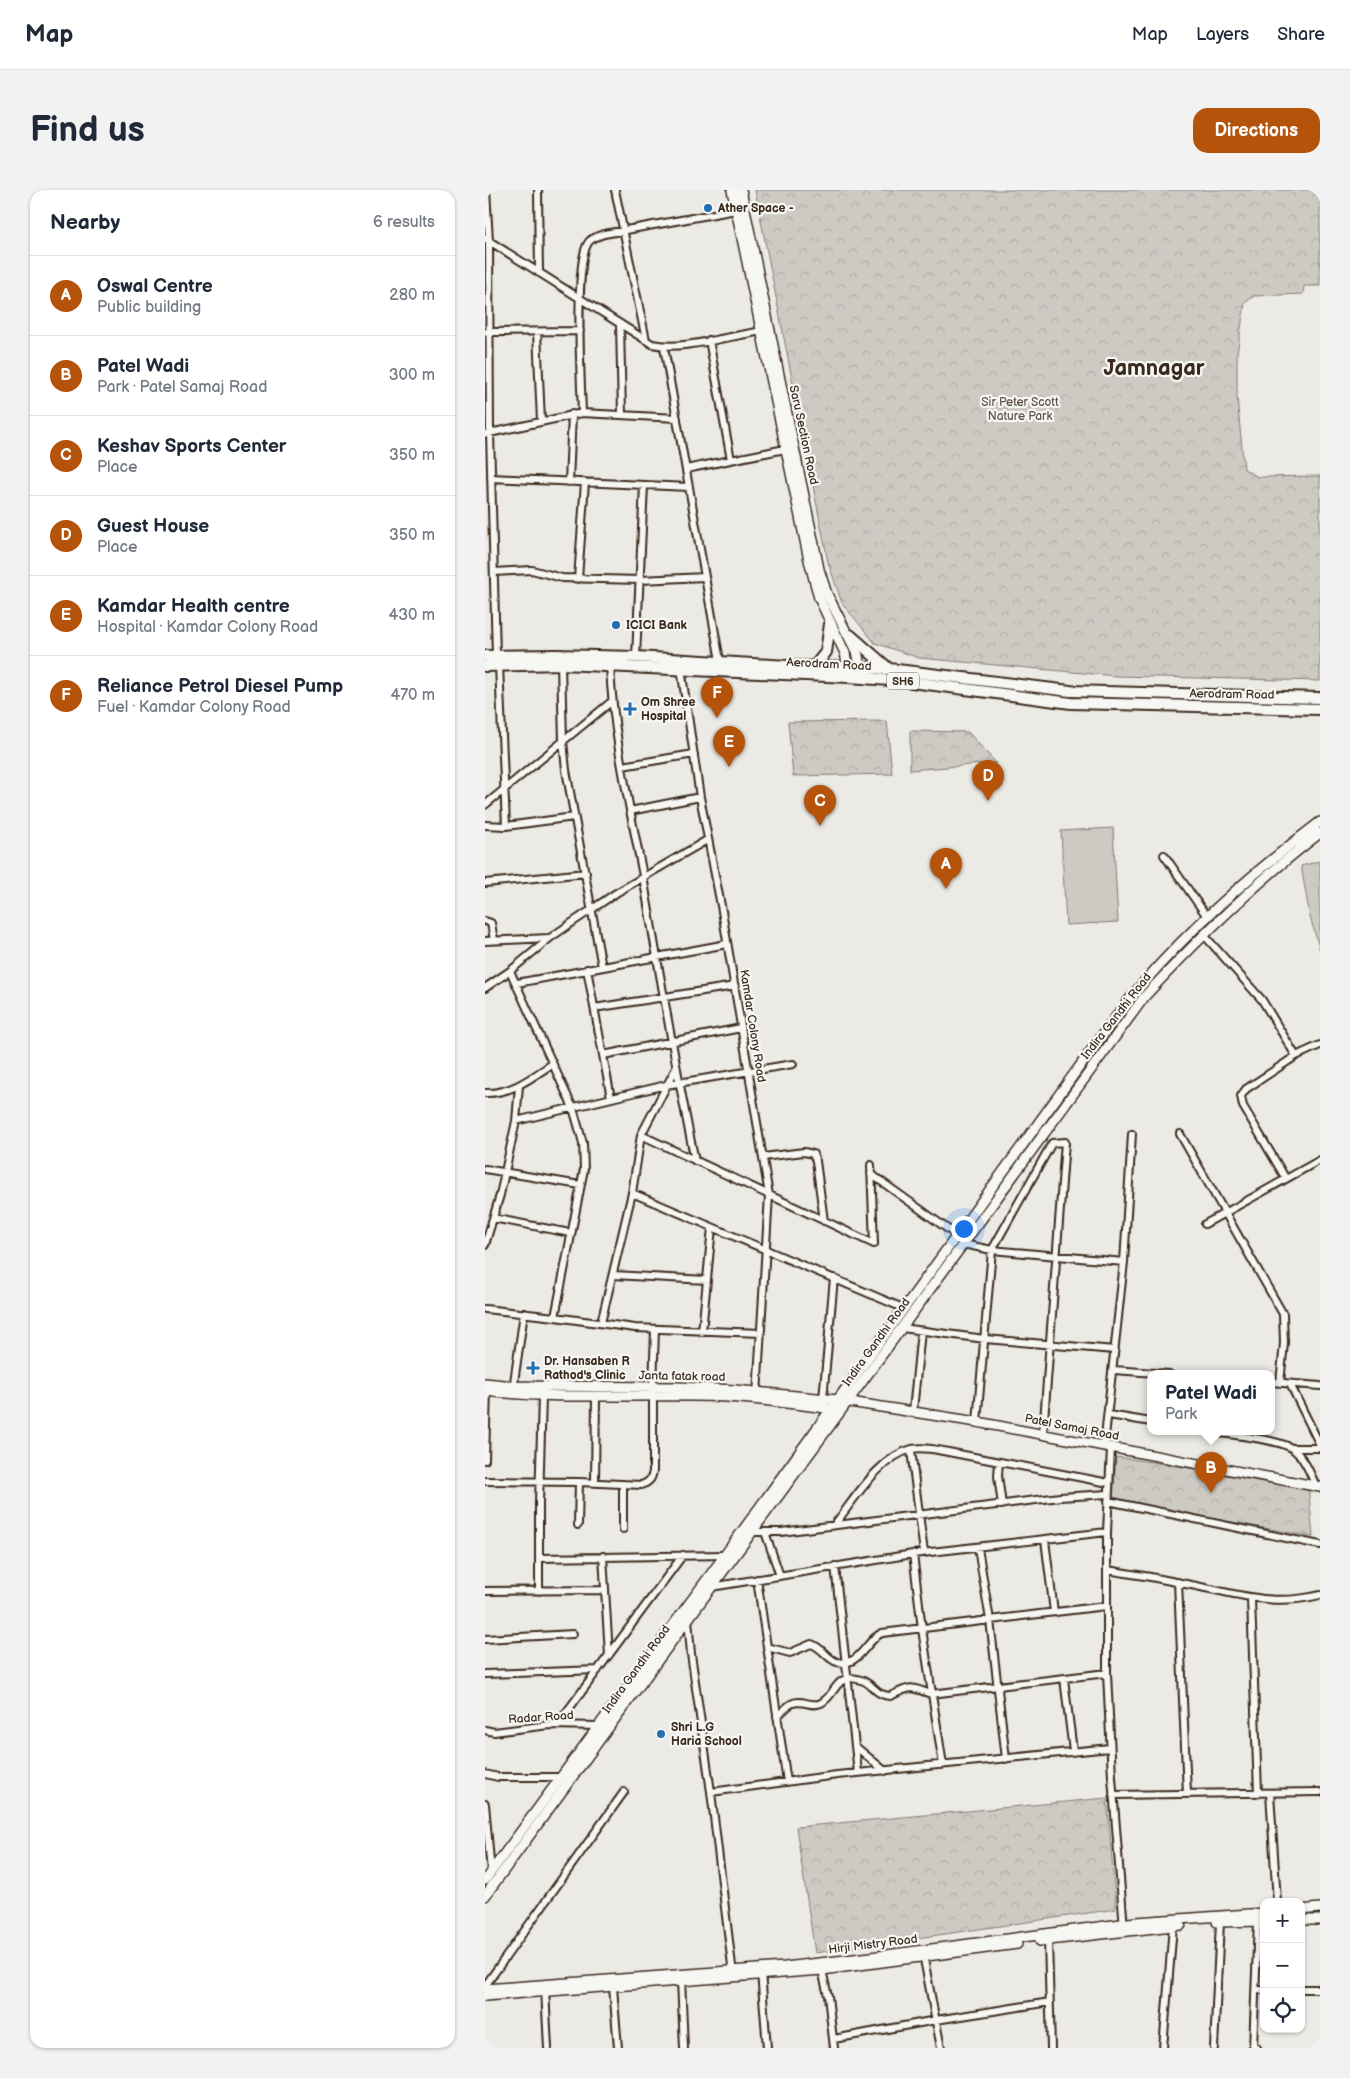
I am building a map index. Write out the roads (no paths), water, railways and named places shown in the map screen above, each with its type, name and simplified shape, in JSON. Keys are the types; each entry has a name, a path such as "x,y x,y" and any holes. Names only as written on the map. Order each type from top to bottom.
{"main road":[{"name":"Saru Section Road","path":"732,190 814,581 830,624 840,642 849,672"},
{"name":"Saru Section Road","path":"741,190 819,569 835,610 859,655 860,673"},
{"path":"814,667 826,652 830,624"},
{"path":"850,635 889,669"},
{"name":"Aerodram Road","path":"485,656 498,660 561,664 609,666 720,662 814,667 849,672"},
{"name":"Aerodram Road","path":"485,666 498,660 636,657 680,664 860,673 905,681 1071,703 1320,709"},
{"name":"Aerodram Road","path":"860,673 889,669 1069,691 1320,698"},
{"name":"Indira Gandhi Road","path":"485,1896 685,1616 700,1588 1130,1000 1171,954 1208,918 1273,858 1320,822"},
{"name":"Indira Gandhi Road","path":"485,1880 599,1726 685,1616 711,1587 1145,996 1205,934 1268,876 1320,833"},
{"name":"Janta fatak road","path":"486,1387 513,1390 653,1391 679,1386 757,1396 848,1402"},
{"path":"513,1390 542,1396 596,1396 653,1391"},
{"path":"757,1396 841,1410"},
{"name":"Patel Samaj Road","path":"848,1402 977,1422 1318,1486"},
{"path":"741,1532 751,1532"},
{"path":"700,1588 711,1587"},
{"path":"1305,1910 1320,1908 1316,1920"},
{"name":"Hirji Mistry Road","path":"761,1972 1048,1940 1124,1927 1173,1926 1260,1918"},
{"name":"Hirji Mistry Road","path":"485,1996 681,1978 822,1970 923,1954 1124,1927 1260,1918"},
{"name":"Hirji Mistry Road","path":"485,1987 545,1989 613,1986 681,1978"}],"street":[{"path":"486,190 487,434 491,478 505,826"},
{"path":"538,190 539,273"},
{"path":"615,190 646,340"},
{"path":"582,413 580,300 583,252 588,242 593,238 623,229 736,210"},
{"path":"486,239 619,325 646,340 664,347 771,330"},
{"path":"619,325 622,414"},
{"path":"487,332 580,331"},
{"path":"537,332 541,421"},
{"path":"709,340 731,460"},
{"path":"664,347 720,662"},
{"path":"487,434 582,413 677,418"},
{"path":"569,482 571,414"},
{"path":"686,469 785,449"},
{"path":"491,478 689,487"},
{"path":"578,579 585,482"},
{"path":"636,657 644,485"},
{"path":"485,530 493,530"},
{"path":"494,572 532,570 562,578 578,579 640,580 705,577"},
{"path":"561,664 563,741 574,818 593,909 602,967"},
{"name":"Kamdar Colony Road","path":"680,664 707,840 735,986 769,1195 757,1396"},
{"path":"609,666 611,702 621,766 643,877 671,1042 695,1161"},
{"path":"485,805 611,702"},
{"path":"621,766 694,754"},
{"path":"630,810 700,797"},
{"path":"485,825 505,826 574,818"},
{"path":"485,988 511,971 550,938 593,909 707,840"},
{"path":"1164,855 1208,918"},
{"path":"485,883 586,873"},
{"path":"485,921 491,923 494,940"},
{"path":"1205,934 1262,1000 1295,1056"},
{"path":"485,941 550,938"},
{"path":"517,983 727,944"},
{"path":"587,969 611,1098"},
{"path":"511,971 573,1108 585,1156 585,1169 570,1232 555,1316"},
{"path":"594,1008 735,986"},
{"path":"603,1055 741,1028"},
{"path":"1286,1179 1243,1106 1241,1096 1246,1089 1295,1056 1320,1045"},
{"path":"485,1093 503,1091 519,1086 552,1064"},
{"path":"516,1121 666,1085 793,1064"},
{"path":"601,1323 632,1193 641,1135 676,1068"},
{"path":"485,1246 516,1121 519,1086"},
{"path":"1124,1927 1110,1748 1106,1606 1109,1415 1124,1262 1132,1134"},
{"path":"1180,1134 1283,1314 1285,1343 1280,1383"},
{"path":"641,1135 873,1244 871,1165"},
{"path":"977,1422 992,1250 1052,1143 1065,1142 1043,1434"},
{"path":"763,1157 804,1152 813,1154 816,1161 824,1221"},
{"path":"1205,1224 1320,1160"},
{"path":"485,1169 580,1184"},
{"path":"871,1174 956,1236"},
{"path":"632,1193 903,1308"},
{"path":"493,1218 570,1232"},
{"path":"702,1332 712,1227"},
{"path":"963,1244 992,1250 1124,1262"},
{"path":"613,1275 707,1280"},
{"path":"823,1399 834,1278"},
{"path":"485,1309 555,1316 655,1330 761,1334"},
{"path":"513,1390 524,1314"},
{"path":"902,1328 985,1339 1115,1350"},
{"path":"485,1481 648,1483 652,1477 655,1330"},
{"path":"913,1411 921,1331"},
{"path":"1113,1370 1147,1372"},
{"path":"1275,1382 1320,1386"},
{"path":"1290,1384 1320,1446 1291,1448"},
{"path":"485,1460 486,1387"},
{"path":"539,1590 539,1482 542,1396"},
{"path":"595,1482 596,1396"},
{"path":"1109,1415 1147,1421"},
{"path":"1231,1435 1281,1443 1291,1448 1305,1463 1318,1486"},
{"path":"835,1524 880,1468 899,1454 911,1450 928,1448 1109,1483"},
{"path":"911,1450 923,1553"},
{"path":"999,1462 998,1476 1002,1505"},
{"path":"578,1525 579,1482"},
{"path":"623,1484 623,1529"},
{"path":"751,1532 765,1532 1060,1497 1108,1497 1320,1544"},
{"path":"765,1532 780,1576"},
{"path":"711,1587 913,1554 1107,1532"},
{"path":"1045,1540 1055,1612"},
{"path":"978,1548 999,1687 1006,1759"},
{"path":"539,1558 725,1554"},
{"path":"913,1554 931,1694 943,1765"},
{"path":"557,1725 683,1555"},
{"path":"603,1556 609,1655"},
{"path":"835,1566 858,1773"},
{"path":"1107,1570 1178,1582 1251,1599 1282,1601 1320,1595"},
{"path":"757,1579 787,1782"},
{"path":"1178,1582 1187,1794"},
{"path":"485,1591 605,1590"},
{"path":"1251,1599 1258,1793"},
{"path":"767,1647 790,1653 811,1644 820,1648 836,1662 846,1662 864,1652 877,1635 1106,1606"},
{"path":"685,1616 711,1792 733,1974"},
{"path":"485,1639 573,1634"},
{"path":"485,1674 598,1670"},
{"path":"777,1717 792,1703 819,1704 824,1702 839,1682 848,1678 861,1680 878,1694 890,1696 905,1688 931,1694 1107,1673"},
{"path":"1064,1679 1073,1751"},
{"name":"Radar Road","path":"485,1730 494,1732 557,1725 599,1726"},
{"path":"855,1746 885,1771"},
{"path":"711,1792 858,1773 1110,1748"},
{"path":"485,1774 497,1777 561,1777"},
{"path":"485,1987 624,1792"},
{"path":"1113,1795 1320,1792"},
{"path":"1271,1793 1277,1898"},
{"path":"485,1804 491,1872"},
{"path":"1214,2048 1220,1922"},
{"path":"1163,2048 1173,1926"},
{"path":"1257,2048 1253,2048 1255,1990 1260,1939"},
{"path":"1048,1940 1051,2048"},
{"path":"923,1954 941,2048"},
{"path":"822,1970 828,1996 835,2048"},
{"path":"761,1972 767,2048"},
{"path":"681,1978 684,2048"},
{"path":"613,1986 618,2048"},
{"path":"545,1989 548,2048"},
{"path":"1305,1989 1320,1989"},
{"path":"1255,1990 1260,1990"},
{"path":"834,2040 936,2020 1050,2002"}],"place":[{"name":"Ather Space -","path":"708,208"},
{"name":"ICICI Bank","path":"616,625"},
{"name":"Om Shree Hospital","path":"630,709"},
{"name":"Reliance Petrol Diesel Pump","path":"717,718"},
{"name":"Kamdar Health centre","path":"729,767"},
{"name":"Guest House","path":"988,801"},
{"name":"Keshav Sports Center","path":"820,826"},
{"name":"Oswal Centre","path":"946,889"},
{"name":"Dr. Hansaben R Rathod's Clinic","path":"533,1368"},
{"name":"Patel Wadi","path":"1211,1493"},
{"name":"Shri L.G Haria School","path":"661,1734"}],"district":[{"name":"Jamnagar","path":"1154,367"}],"park label":[{"name":"Sir Peter Scott Nature Park","path":"1020,409"}]}
